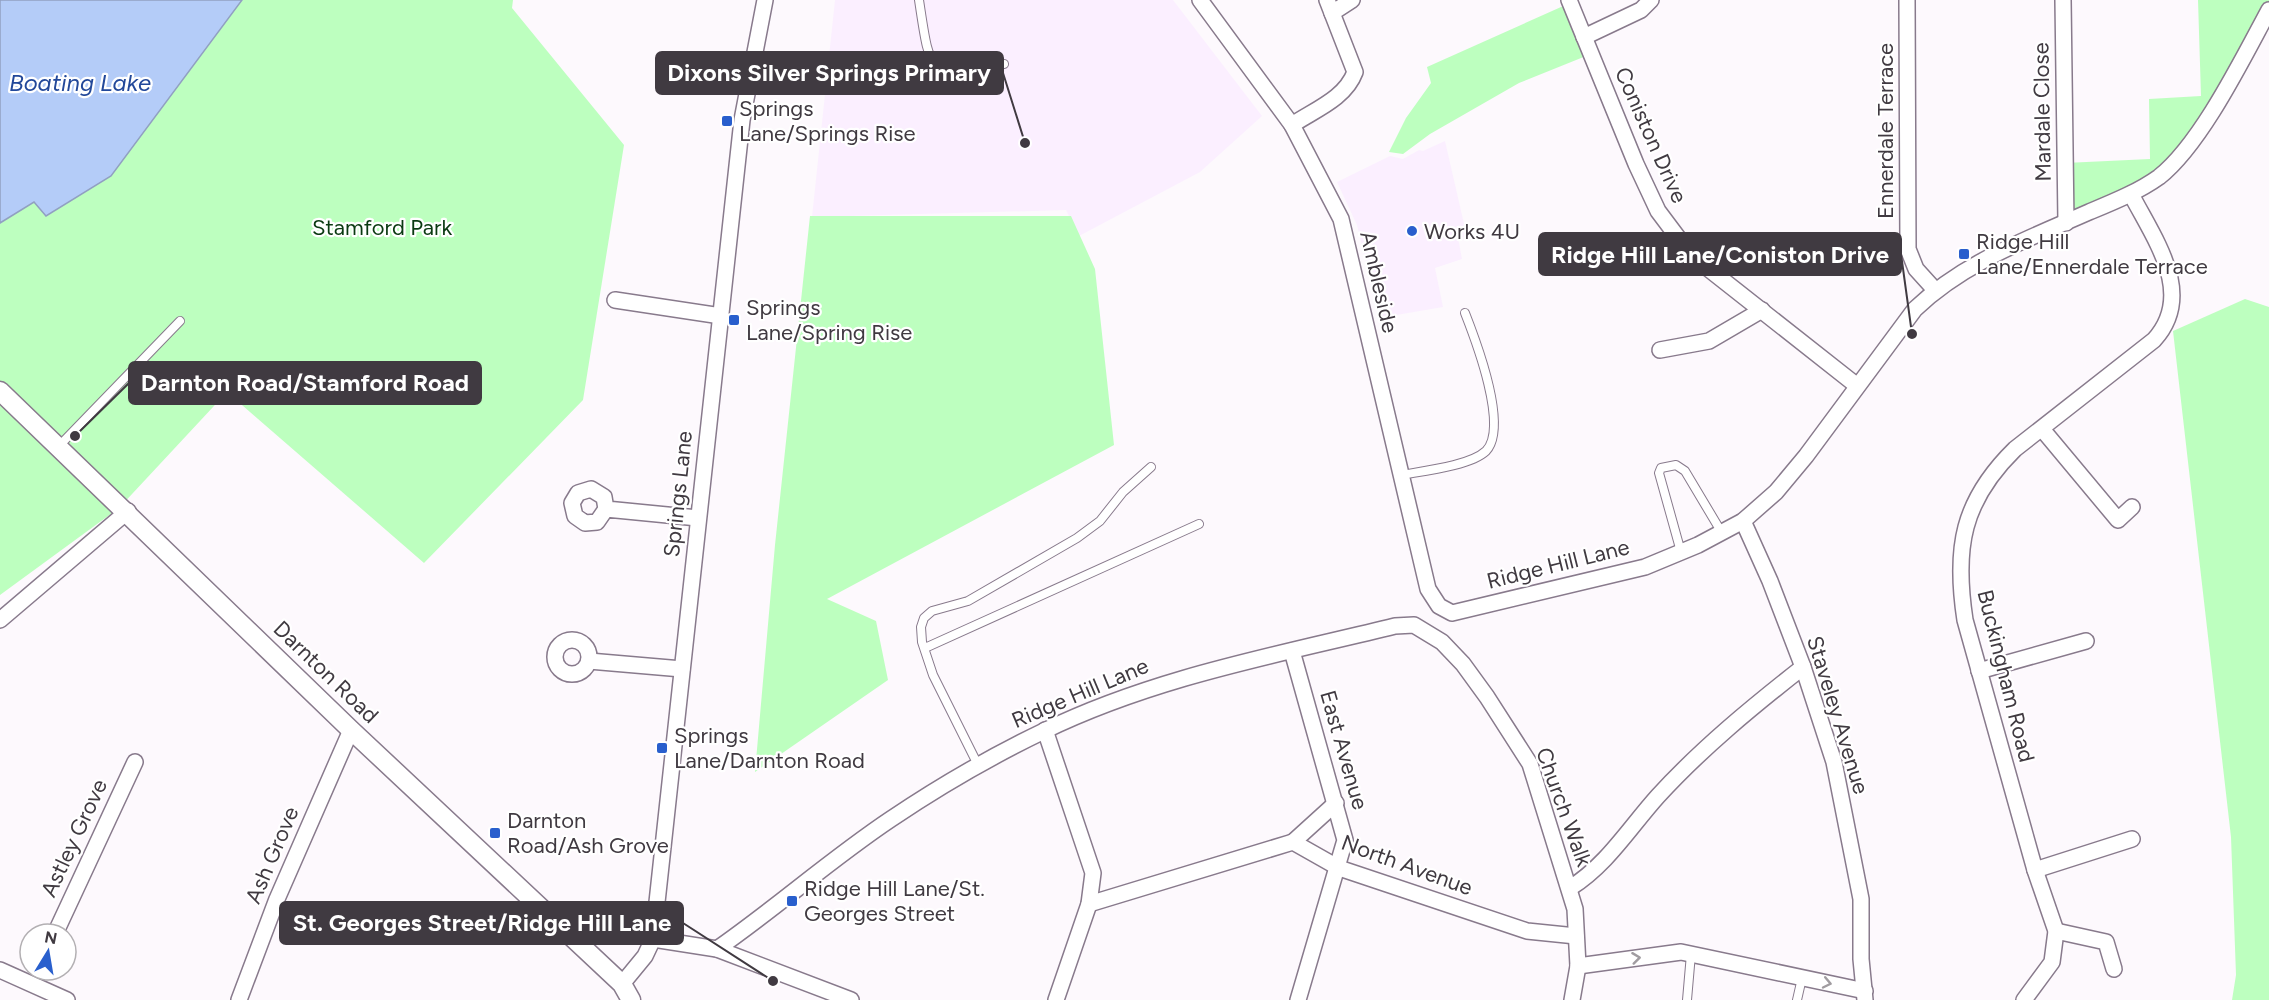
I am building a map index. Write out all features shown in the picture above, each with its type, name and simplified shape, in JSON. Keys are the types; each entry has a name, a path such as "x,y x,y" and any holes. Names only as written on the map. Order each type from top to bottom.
{"street":[{"name":"Springs Lane","path":"626,992 653,939 742,120 765,0"},
{"name":"Ambleside","path":"1200,0 1292,125 1341,219 1428,589 1439,606"},
{"path":"1292,125 1350,86 1354,72 1330,7 1352,0"},
{"name":"Coniston Drive","path":"1569,0 1658,211 1691,255 1856,385"},
{"path":"1584,37 1641,10 1651,0"},
{"name":"Ennerdale Terrace","path":"1907,0 1908,249 1916,269 1935,290"},
{"name":"Mardale Close","path":"2063,0 2066,223"},
{"name":"Ridge Hill Lane","path":"1439,606 1452,613 1463,612 1645,567 1722,533 1743,521 1776,492 1799,465 1856,385 1915,309 1935,290 1956,274 2131,194 2159,177 2185,151 2269,10"},
{"name":"Buckingham Road","path":"2024,1000 2052,962 2056,931 2035,870 1965,620 1959,583 1965,528 1978,497 1995,470 2162,331 2171,311 2173,288 2167,267 2131,194"},
{"path":"615,300 721,316"},
{"path":"1660,350 1709,341 1762,310"},
{"name":"Darnton Road","path":"0,391 128,511 351,730 626,992"},
{"path":"2042,429 2118,520 2132,507"},
{"path":"606,509 698,518"},
{"path":"0,620 128,511"},
{"name":"Staveley Avenue","path":"1743,521 1770,581 1803,667 1834,762 1861,899 1861,959 1865,995"},
{"path":"1422,628 1439,606"},
{"name":"Ridge Hill Lane","path":"717,949 890,819 978,765 1045,730 1105,704 1166,682 1395,626 1414,625 1422,628"},
{"name":"Church Walk","path":"1422,628 1442,642 1463,664 1530,764 1575,909 1578,966 1572,1000"},
{"path":"1979,671 2086,641"},
{"name":"East Avenue","path":"1292,651 1345,840 1339,868 1298,1000"},
{"path":"589,661 682,669"},
{"path":"1570,888 1592,874 1659,795 1741,715 1803,667"},
{"name":"Ash Grove","path":"239,1000 277,898 351,730"},
{"path":"1045,730 1093,873 1089,904 1056,1000"},
{"name":"Astley Grove","path":"61,922 135,762"},
{"path":"1089,904 1293,842 1336,802"},
{"path":"2035,870 2132,839"},
{"name":"North Avenue","path":"1293,842 1339,868 1527,931 1576,936"},
{"path":"2056,931 2106,942 2114,969"},
{"path":"653,939 717,949 817,994 851,1000"},
{"path":"1578,966 1681,952 1802,978 1865,995"},
{"path":"0,970 18,974"},
{"path":"41,982 67,1000"}],"lane":[{"path":"919,0 927,52 932,62 942,69 1004,64"},
{"path":"1401,475 1470,460 1485,452 1490,445 1494,433 1495,417 1474,334 1466,313"},
{"path":"58,447 180,321"},
{"path":"1681,552 1659,473 1668,464 1676,465 1685,471 1722,533"},
{"path":"978,765 933,675 921,627 924,618 932,611 968,601 1077,538 1100,521 1123,492 1151,467"},
{"path":"925,648 1199,524"},
{"path":"1687,1000 1691,954"},
{"path":"1797,1000 1802,978"}],"shaded area":[{"path":"835,0 1173,0 1262,116 1200,172 1079,236 1066,210 812,217"},
{"name":"Works 4U","path":"1445,141 1467,237 1458,238 1462,259 1435,268 1443,307 1379,318 1357,225 1337,182 1390,156 1403,159 1419,150 1423,151"}],"green space":[{"name":"Stamford Park","path":"0,0 513,0 512,8 624,145 583,400 424,563 227,392 119,508 0,595"},
{"path":"2198,0 2269,0 2269,10 2252,42 2159,177 2066,223 2065,163 2150,159 2149,99 2201,96"},
{"path":"1570,3 1591,54 1519,83 1430,134 1403,154 1389,152 1406,118 1431,83 1427,67"},
{"path":"810,216 1071,216 1095,269 1114,445 827,599 876,621 888,680 755,772 775,545"},
{"path":"2245,299 2269,307 2269,1000 2232,1000 2236,975 2231,837 2173,331"}],"water":[{"name":"Boating Lake","path":"0,0 242,0 111,176 46,216 34,202 0,223"}],"place":[{"name":"Springs Lane/Springs Rise","path":"727,121"},
{"name":"Dixons Silver Springs Primary","path":"1025,143"},
{"name":"Works 4U","path":"1412,231"},
{"name":"Ridge Hill Lane/Ennerdale Terrace","path":"1964,254"},
{"name":"Springs Lane/Spring Rise","path":"734,320"},
{"name":"Ridge Hill Lane/Coniston Drive","path":"1912,334"},
{"name":"Darnton Road/Stamford Road","path":"75,436"},
{"name":"Springs Lane/Darnton Road","path":"662,748"},
{"name":"Darnton Road/Ash Grove","path":"495,833"},
{"name":"Ridge Hill Lane/St. Georges Street","path":"792,901"},
{"name":"St. Georges Street/Ridge Hill Lane","path":"773,981"}]}
